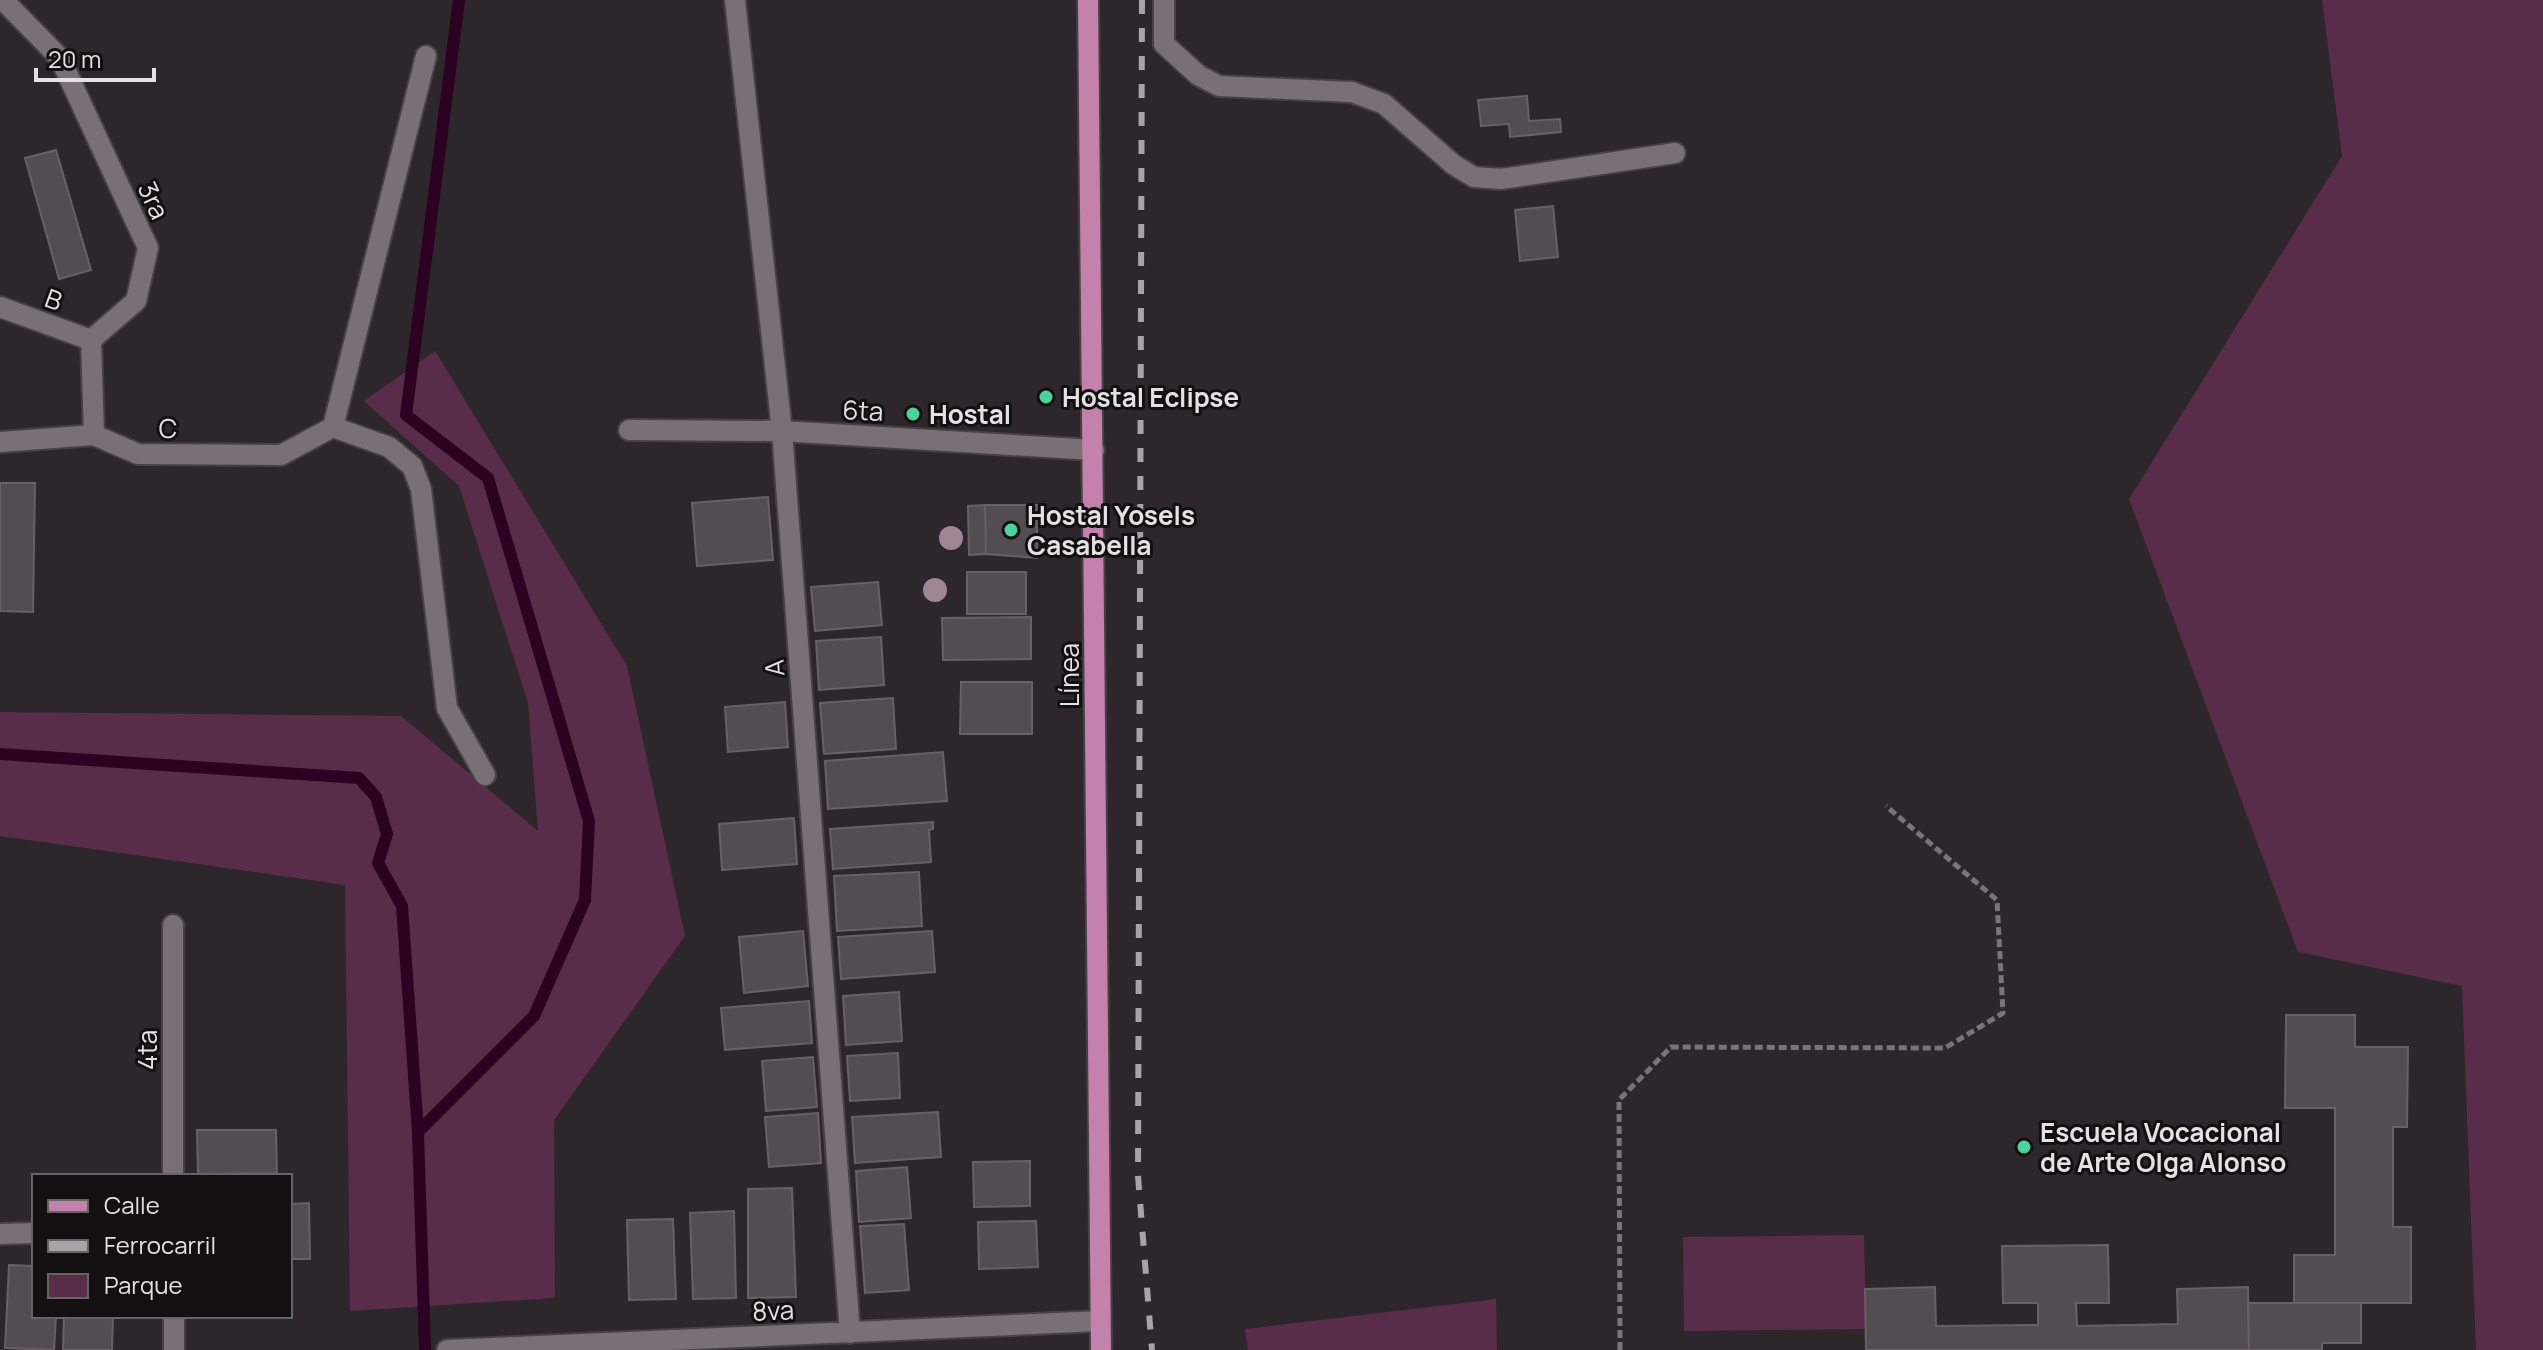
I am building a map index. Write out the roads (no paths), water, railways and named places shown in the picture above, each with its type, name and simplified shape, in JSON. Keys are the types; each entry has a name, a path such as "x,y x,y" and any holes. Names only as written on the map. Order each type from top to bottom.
{"main road":[{"name":"Línea","path":"1088,0 1101,1350"}],"street":[{"name":"3ra","path":"3,0 60,58 148,248 136,301 91,340"},
{"name":"A","path":"735,0 782,431 850,1333"},
{"path":"1164,0 1164,44 1198,75 1219,86 1352,92 1384,104 1454,165 1474,177 1501,179 1675,153"},
{"path":"426,56 333,427 389,447 412,466 421,489 447,708 485,775"},
{"name":"B","path":"0,307 91,340"},
{"path":"91,340 94,435"},
{"name":"C","path":"0,442 94,435 138,454 281,455 333,427"},
{"name":"6ta","path":"629,430 782,431 1094,450"},
{"name":"4ta","path":"173,925 173,1174"},
{"path":"0,1234 32,1233"},
{"path":"174,1318 174,1350"},
{"name":"8va","path":"449,1350 757,1343 850,1333 1100,1321"}],"waterway":[{"path":"418,1132 534,1016 585,900 589,821 488,478 406,415 459,0"},
{"path":"0,754 359,778 376,797 387,834 378,863 402,906 418,1132 425,1350"}],"railway":[{"path":"1142,0 1138,1176 1152,1350"}],"place":[{"name":"Hostal Eclipse","path":"1046,397"},
{"name":"Hostal","path":"913,414"},
{"name":"Hostal Yosels Casabella","path":"1011,530"},
{"name":"Escuela Vocacional de Arte Olga Alonso","path":"2024,1147"}]}
